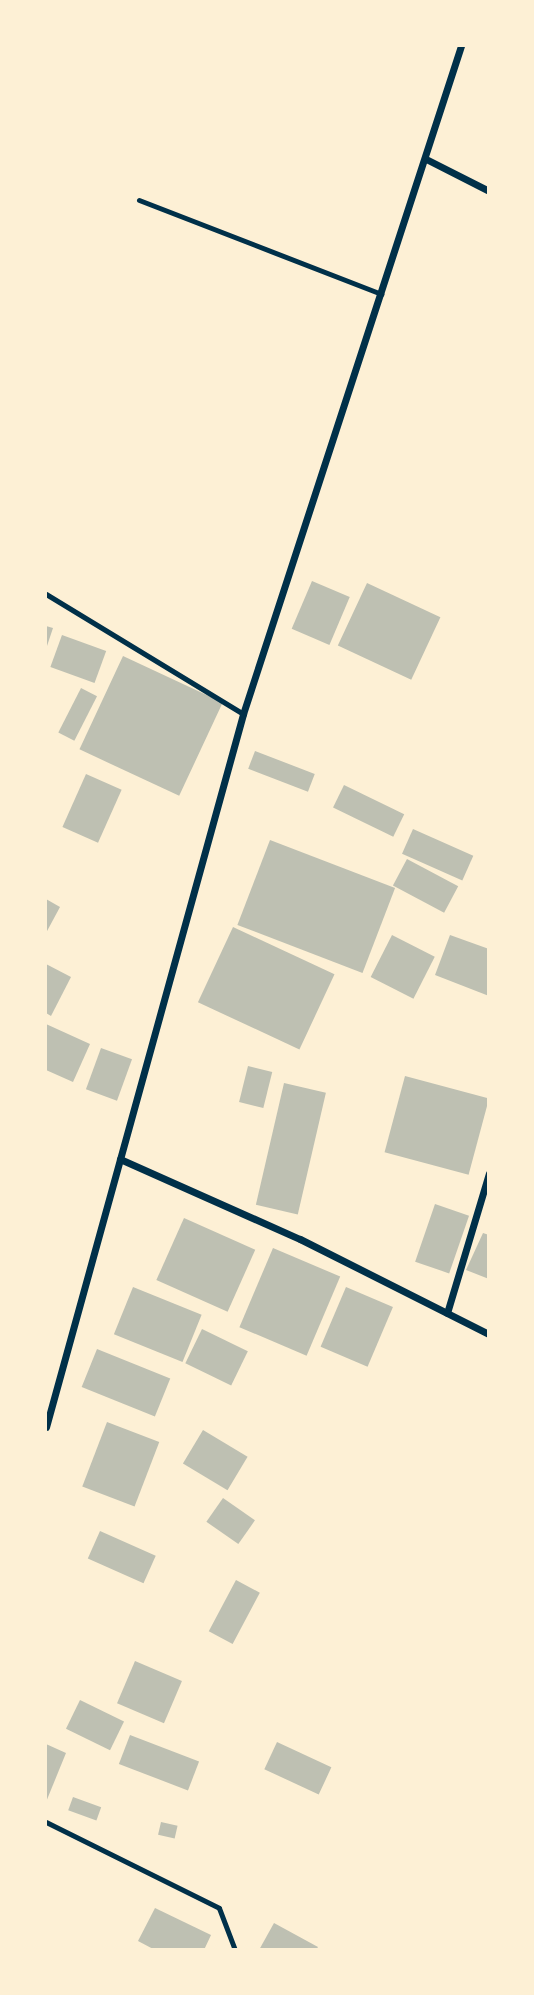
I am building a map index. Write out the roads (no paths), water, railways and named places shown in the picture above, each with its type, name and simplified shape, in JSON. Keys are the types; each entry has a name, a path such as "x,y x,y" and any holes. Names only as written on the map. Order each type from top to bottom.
{"street":[{"path":"46,1427 243,714 461,46"},
{"path":"426,159 488,191"},
{"path":"120,1159 488,1334"},
{"path":"447,1313 488,1172"}],"lane":[{"path":"139,200 381,295"},
{"path":"46,594 243,714"},
{"path":"46,1822 219,1908 235,1950"}]}
